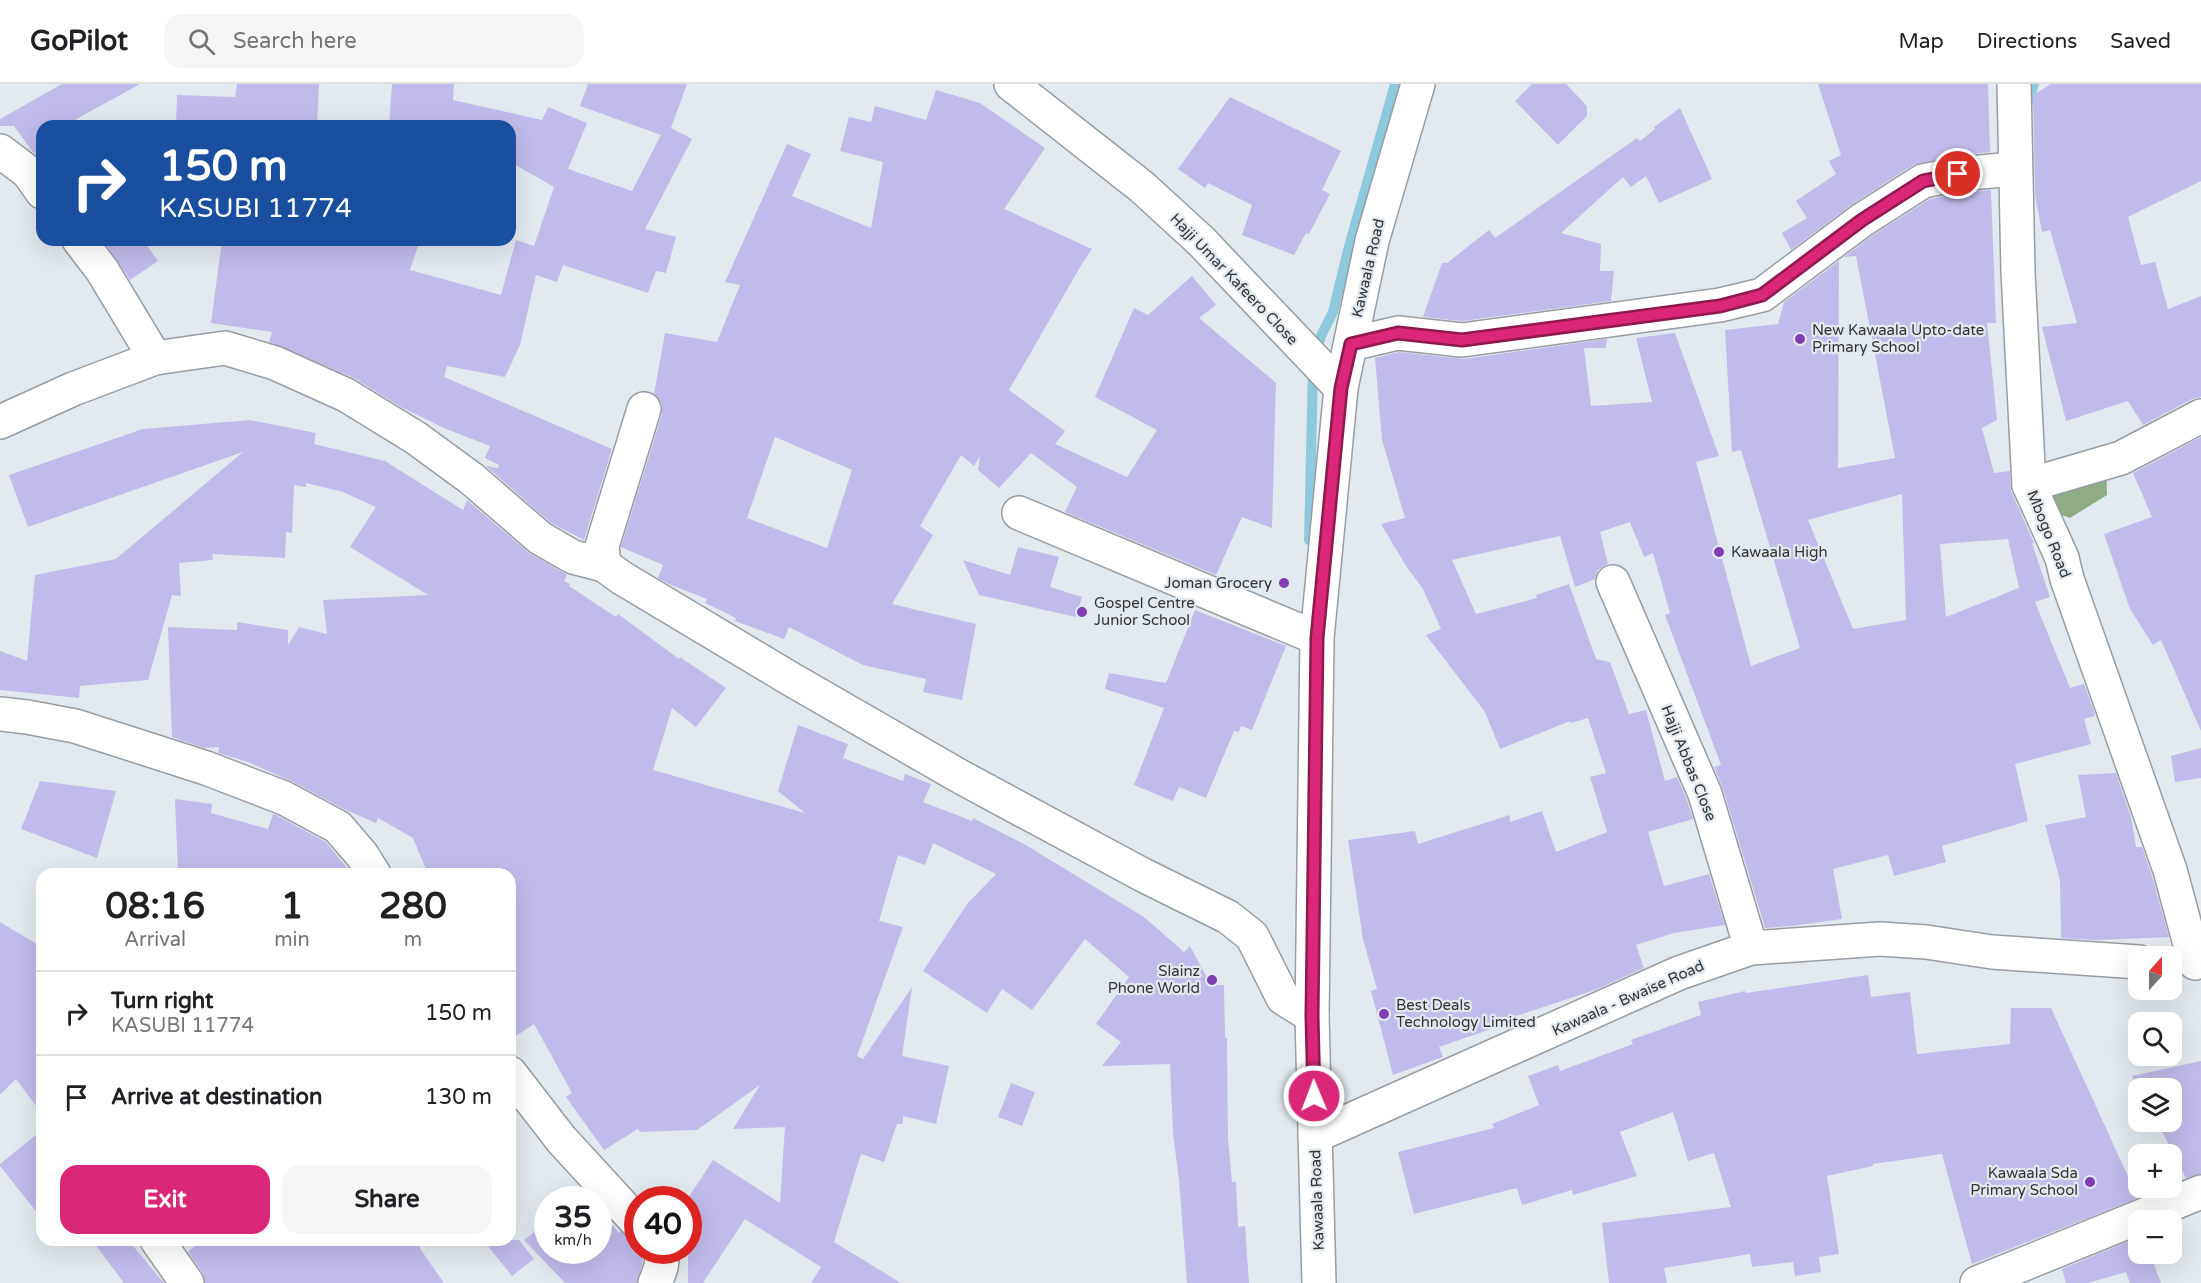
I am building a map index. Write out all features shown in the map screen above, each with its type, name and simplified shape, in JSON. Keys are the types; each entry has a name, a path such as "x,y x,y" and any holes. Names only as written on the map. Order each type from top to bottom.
{"street":[{"name":"Hajji Umar Kafeero Close","path":"1011,84 1142,187 1202,241 1341,388"},
{"name":"Kawaala Road","path":"1319,1283 1312,1016 1317,638 1341,388 1372,241 1418,84"},
{"name":"Mbogo Road","path":"2019,87 2014,169 2029,485 2062,558 2067,579 2170,870 2189,965"},
{"path":"0,151 28,172 36,183"},
{"path":"1351,344 1398,333 1462,340 1720,306 1746,300 1762,295 1862,220 1923,181 1958,174 2014,169"},
{"path":"84,246 102,270 155,358"},
{"path":"0,422 73,389 155,358 225,348 274,363 346,395 416,438 472,479 540,538 573,557 604,565 789,678 961,777 1143,875 1228,917 1252,936 1283,998 1312,1016"},
{"path":"604,565 602,546 644,409"},
{"path":"2029,485 2121,458 2201,416"},
{"path":"1018,513 1317,638"},
{"name":"Hajji Abbas Close","path":"1613,582 1706,794 1751,948"},
{"path":"0,714 75,726 206,768 284,798 338,827 370,868"},
{"name":"Kawaala - Bwaise Road","path":"1315,1136 1679,973 1751,948 1880,939 1926,942 1992,952 2128,961"},
{"path":"516,1081 561,1139 624,1208"},
{"path":"1977,1283 2201,1192"},
{"path":"161,1246 187,1283"}],"green space":[{"path":"2106,462 2107,495 2070,518 2056,513 2051,482"}],"building":[{"path":"62,84 140,84 75,120 36,120 36,155 14,126 0,126 0,119"},
{"path":"237,84 319,84 317,120 176,120 177,95 235,97"},
{"path":"392,84 454,84 453,100 542,120 548,107 587,123 568,169 632,191 661,135 580,106 588,84 687,84 671,128 692,139 645,229 676,237 666,273 656,271 648,293 563,265 557,282 536,275 520,345 505,377 447,366 444,377 612,449 584,540 551,523 486,466 498,468 499,465 485,458 490,446 444,428 401,407 354,378 269,342 272,332 211,323 221,246 418,246 410,270 501,295 516,240 534,246 554,187 516,165 516,120 389,120"},
{"path":"1532,84 1566,84 1587,106 1587,116 1558,145 1515,101"},
{"path":"1818,84 1988,84 1990,152 1954,156 1913,165 1851,205 1791,250 1782,233 1807,218 1796,201 1836,174 1829,161 1841,155"},
{"path":"2051,84 2201,84 2201,181 2128,217 2141,265 2155,262 2168,309 2201,296 2201,397 2192,399 2143,425 2128,401 2066,421 2042,327 2077,323 2050,230 2042,232 2035,195 2033,95"},
{"path":"936,90 980,103 1045,148 1004,209 1092,249 1009,390 1065,431 1055,444 1127,477 1157,430 1095,397 1134,308 1148,315 1192,276 1216,305 1199,318 1276,383 1272,528 1242,517 1216,575 1065,512 1077,487 1031,453 999,488 978,470 980,456 974,466 961,455 920,526 933,535 892,604 976,624 962,700 923,692 926,679 863,665 789,627 784,639 735,621 736,618 705,603 707,599 658,578 663,565 621,547 662,414 662,404 654,394 665,333 717,342 740,285 725,282 787,144 811,154 792,196 871,228 883,162 840,151 849,117 871,122 875,106 926,120","holes":["775,437 852,470 827,548 747,518"]},
{"path":"1230,97 1341,151 1322,190 1330,194 1309,234 1306,233 1294,255 1242,235 1252,205 1208,183 1205,188 1178,169"},
{"path":"1680,108 1712,179 1659,203 1646,176 1631,187 1623,177 1561,233 1601,244 1600,271 1614,271 1611,301 1462,321 1423,317 1442,263 1447,263 1489,230 1495,238 1637,138 1640,141 1655,129 1654,127"},
{"path":"1991,190 1996,323 1987,323 1997,420 1982,428 1994,473 2010,471 2011,491 2034,543 2032,543 2050,597 2035,602 2070,688 2084,684 2095,714 2095,716 2084,719 2091,744 2015,764 2028,821 1942,846 1946,862 1894,876 1888,855 1833,869 1842,919 1765,928 1723,789 1714,767 1721,765 1665,615 1670,613 1653,553 1644,557 1630,522 1600,532 1608,564 1598,570 1595,579 1575,587 1560,536 1452,560 1476,614 1537,598 1536,595 1569,584 1596,659 1610,662 1629,714 1646,710 1665,781 1677,777 1693,819 1648,832 1664,886 1709,874 1725,925 1674,933 1636,945 1644,968 1595,990 1507,1019 1508,1023 1439,1047 1443,1057 1393,1075 1371,991 1377,989 1363,939 1348,840 1415,831 1418,844 1510,815 1510,822 1542,811 1556,852 1607,832 1590,777 1606,773 1588,718 1571,723 1570,721 1500,749 1485,712 1426,635 1441,629 1423,589 1381,524 1405,518 1382,440 1375,358 1399,352 1464,359 1607,339 1606,348 1584,348 1591,406 1652,402 1636,338 1675,333 1719,456 1696,462 1751,666 1800,648 1741,450 1732,452 1725,330 1778,324 1784,302 1839,261 1838,468 1895,458 1856,256 1844,257 1873,235 1930,199","holes":["1902,494 1906,620 1853,629 1808,520","2008,539 2019,588 1946,617 1940,544"]},
{"path":"107,246 147,246 158,261 130,280"},
{"path":"250,420 316,433 314,444 385,461 463,510 467,500 528,552 567,575 564,581 570,584 569,586 616,617 618,614 679,659 680,657 726,688 696,727 672,708 653,770 805,813 778,791 798,725 848,744 843,758 903,781 905,774 931,784 923,802 972,821 973,818 1024,844 1144,917 1184,952 1190,946 1211,985 1224,985 1228,1139 1232,1182 1236,1182 1238,1227 1245,1226 1249,1283 1187,1283 1173,1133 1170,1064 1102,1066 1121,1042 1096,1024 1129,977 1085,939 1032,1010 1002,989 987,1013 923,971 967,904 996,874 933,843 925,865 898,855 879,921 903,927 857,1056 863,1059 912,987 902,1056 949,1066 936,1124 903,1116 903,1124 897,1124 884,1162 861,1154 834,1242 901,1283 811,1283 821,1267 745,1219 703,1283 688,1283 688,1264 702,1264 702,1186 696,1186 713,1160 780,1203 785,1127 733,1129 760,1085 697,1130 640,1132 638,1129 604,1150 566,1097 572,1093 534,1024 516,1036 516,868 426,868 413,838 378,818 376,823 291,781 248,762 218,753 219,747 204,748 172,737 168,627 237,630 237,622 288,630 288,645 299,627 327,634 323,600 428,595 350,547 376,507 343,492 306,483 306,487 294,485 292,533 286,532 285,558 212,554 213,560 179,563 181,596 172,595 148,680 80,686 79,698 0,690 0,651 27,661 35,575 116,559 243,452 28,527 9,475 143,429"},
{"path":"2201,437 2201,731 2161,640 2153,645 2130,609 2104,534 2152,517 2133,473"},
{"path":"1018,547 1059,557 1050,587 1082,597 1076,617 979,595 963,560 1010,575"},
{"path":"1195,610 1286,646 1252,730 1241,726 1239,732 1234,731 1206,798 1179,787 1173,801 1134,785 1164,708 1105,689 1109,673 1166,683"},
{"path":"2201,748 2201,778 2175,782 2171,756"},
{"path":"2116,773 2131,817 2136,847 2142,847 2169,937 2096,940 2061,938 2060,880 2045,825 2086,817 2078,775"},
{"path":"40,781 116,791 97,858 21,829"},
{"path":"175,799 212,804 211,813 268,829 273,814 276,815 326,842 347,868 178,868"},
{"path":"0,922 36,943 36,1106 16,1079 0,1095"},
{"path":"1868,975 1871,997 1910,992 1917,1054 2010,1044 2011,1008 2051,1008 2128,1176 2128,1198 2138,1198 1972,1264 1942,1154 1873,1164 1873,1166 1827,1176 1839,1254 1819,1257 1821,1272 1795,1276 1793,1262 1752,1267 1750,1254 1664,1268 1667,1283 1609,1283 1602,1223 1731,1207 1714,1153 1688,1161 1673,1112 1620,1132 1637,1176 1573,1195 1572,1190 1522,1205 1517,1188 1414,1214 1398,1152 1494,1128 1492,1124 1539,1105 1528,1076 1558,1065 1560,1071 1633,1044 1631,1040 1701,1015 1698,1002 1745,991 1746,993"},
{"path":"2201,1061 2201,1174 2186,1178 2182,1170 2182,1144 2168,1144 2162,1132 2182,1132 2182,1078 2133,1078 2132,1076"},
{"path":"1011,1083 1035,1092 1022,1126 998,1117"},
{"path":"36,1135 36,1211 0,1166"},
{"path":"612,1225 619,1233 620,1231 624,1234 624,1264 642,1264 637,1283 565,1283 547,1264 612,1264"},
{"path":"534,1232 534,1250 524,1240"},
{"path":"516,1240 519,1240 534,1259 512,1276 488,1246 516,1246"},
{"path":"2128,1242 2128,1264 2154,1264 2161,1283 2130,1283 2126,1272 2088,1283 2066,1283 2062,1269"},
{"path":"96,1246 133,1246 164,1283 124,1283"},
{"path":"195,1246 419,1246 444,1283 205,1283 202,1272 188,1252"}],"waterway":[{"path":"1316,354 1321,336 1333,312 1395,84"},
{"path":"2027,106 2034,84"},
{"path":"1309,540 1313,369"}],"place":[{"name":"New Kawaala Upto-date Primary School","path":"1800,339"},
{"name":"Kawaala High","path":"1719,552"},
{"name":"Joman Grocery","path":"1284,583"},
{"name":"Gospel Centre Junior School","path":"1082,612"},
{"name":"Slainz Phone World","path":"1212,980"},
{"name":"Best Deals Technology Limited","path":"1384,1014"},
{"name":"Kawaala Sda Primary School","path":"2090,1182"}],"route":[{"path":"1314,1096 1312,1016 1317,638 1341,388 1351,344 1398,333 1462,340 1720,306 1746,300 1762,295 1862,220 1923,181 1958,174"}]}
